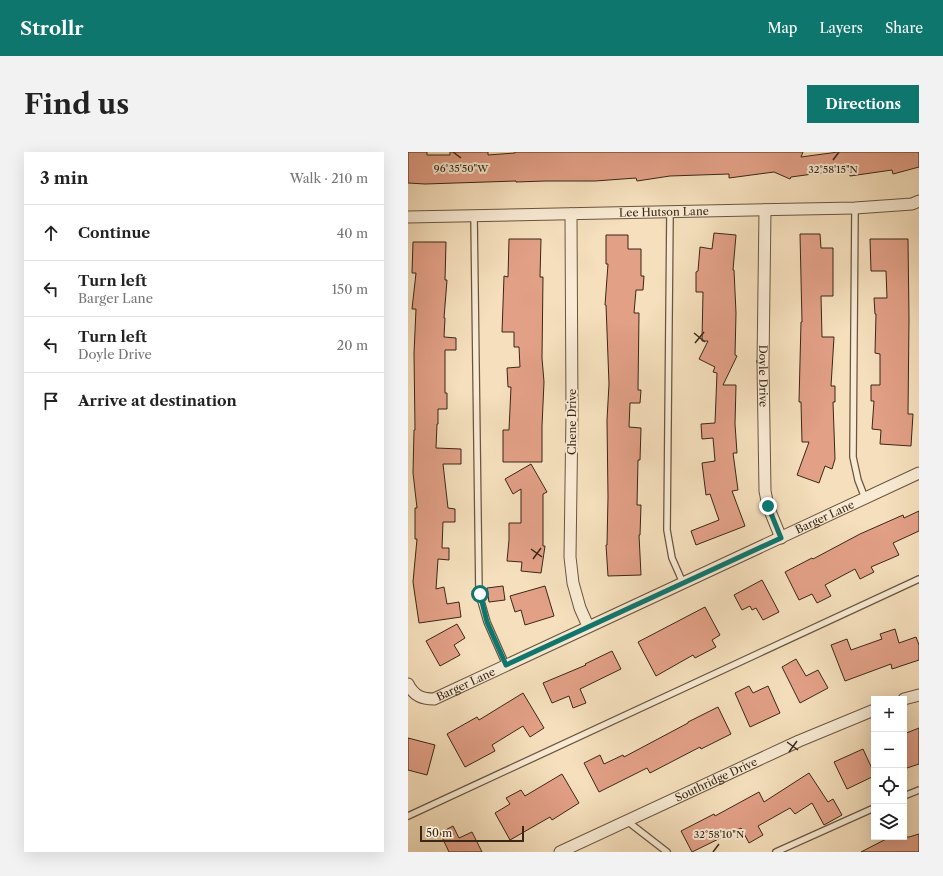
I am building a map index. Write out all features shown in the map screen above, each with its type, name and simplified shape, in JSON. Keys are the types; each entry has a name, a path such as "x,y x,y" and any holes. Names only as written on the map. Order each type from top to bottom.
{"street":[{"name":"Lee Hutson Lane","path":"408,217 855,208 912,204 919,202"},
{"name":"Doyle Drive","path":"765,210 763,356 765,491 768,506 781,538"},
{"name":"Chene Drive","path":"571,214 572,421 570,557 573,583 580,608 588,626"},
{"name":"Barger Lane","path":"408,684 411,690 424,699 434,699 919,473"},
{"path":"907,698 919,695"},
{"name":"Southridge Drive","path":"560,852 799,741 871,711"}],"lane":[{"path":"855,208 853,457 858,480 865,498"},
{"path":"670,212 668,530 672,558 683,584"},
{"path":"474,215 480,594 487,622 506,665"},
{"path":"408,816 919,579"},
{"path":"907,795 919,790"},
{"path":"776,852 871,809"},
{"path":"627,821 667,852"}],"building":[{"path":"408,152 427,152 427,155 450,155 450,152 488,152 488,155 515,152 803,152 801,157 838,152 919,152 919,167 893,174 892,170 850,176 849,169 791,177 790,179 774,172 729,178 729,174 670,176 637,181 636,178 595,181 516,181 425,184 408,183"},
{"path":"714,233 736,235 733,270 736,313 735,355 737,356 723,385 736,385 735,424 737,453 733,453 738,490 732,491 745,526 696,545 691,531 719,520 710,494 706,495 702,463 715,461 713,438 702,439 701,424 715,423 717,373 713,372 715,367 699,359 708,341 702,341 703,292 696,292 696,272 698,271 700,247 712,249"},
{"path":"800,234 820,234 821,248 833,248 833,296 821,296 822,337 834,337 831,386 835,386 835,402 833,402 835,459 832,469 825,466 819,483 797,475 809,442 802,442 801,402 799,402 802,322"},
{"path":"606,235 628,235 628,249 641,249 641,276 644,276 643,290 636,290 634,313 639,313 638,390 641,390 640,403 630,403 629,427 641,428 640,460 638,460 637,505 641,505 639,535 641,575 608,576 606,545 608,497 607,420 609,384 605,305 608,264 606,264"},
{"path":"509,239 541,239 540,277 543,277 542,358 544,382 542,462 503,462 503,430 509,430 511,387 508,387 507,368 520,367 519,347 514,347 514,332 502,332 504,276 508,277"},
{"path":"870,239 908,239 908,414 913,414 911,446 880,444 881,430 872,429 874,401 871,401 871,385 880,385 880,354 875,353 876,314 874,298 887,298 886,271 871,271"},
{"path":"413,242 446,242 445,280 447,280 444,337 456,338 456,350 445,350 445,393 447,393 447,409 438,409 436,448 461,449 461,464 443,464 448,508 455,509 455,522 443,522 442,548 449,548 449,560 438,559 436,589 444,587 447,604 459,602 461,617 419,623 413,582 417,539 415,539 415,508 417,508 413,473 415,430 414,353 416,309 412,309 416,273 412,273"},
{"path":"531,464 547,492 543,494 543,546 545,546 541,573 521,571 522,562 507,561 509,523 521,523 521,489 513,494 505,479"},
{"path":"919,511 919,531 893,543 899,555 871,567 874,572 860,579 855,569 825,585 831,596 817,603 812,594 799,600 785,572 860,534 903,515 904,518"},
{"path":"762,580 779,612 763,620 756,608 752,610 750,606 742,610 734,595"},
{"path":"503,586 505,600 489,602 487,588"},
{"path":"545,586 554,616 525,625 521,610 515,612 510,596"},
{"path":"705,607 720,635 712,640 716,647 695,658 693,655 656,676 638,642"},
{"path":"457,624 465,638 454,645 460,655 440,666 426,641"},
{"path":"895,629 899,643 916,637 919,645 919,660 892,669 891,664 845,681 831,645 847,639 851,650 882,639 880,634"},
{"path":"612,651 621,669 580,689 586,703 573,708 569,696 552,703 543,683 586,665 585,664"},
{"path":"796,659 806,676 818,670 828,688 800,703 782,667"},
{"path":"749,686 753,693 768,686 780,713 750,727 735,693"},
{"path":"523,693 544,728 530,737 523,726 492,745 495,751 465,767 447,734 477,717 479,720"},
{"path":"718,707 731,734 701,749 700,747 650,773 647,768 599,792 584,763 600,755 604,764 623,755 624,757"},
{"path":"919,728 919,764 907,768 907,733"},
{"path":"408,738 435,745 427,775 408,770"},
{"path":"863,749 871,766 871,777 847,789 834,762"},
{"path":"809,773 828,802 833,799 842,815 824,825 812,803 795,814 790,808 758,826 763,835 749,843 741,828 692,852 681,831 714,814 715,816 759,792 764,802"},
{"path":"562,774 579,803 552,820 550,817 510,840 495,813 510,804 506,798 521,790 525,796"},
{"path":"453,826 459,838 472,832 482,852 449,852 440,833"},
{"path":"919,834 919,852 861,852 884,840 907,840 907,837"}],"route":[{"path":"480,594 487,622 506,665 781,538 768,506"}]}
